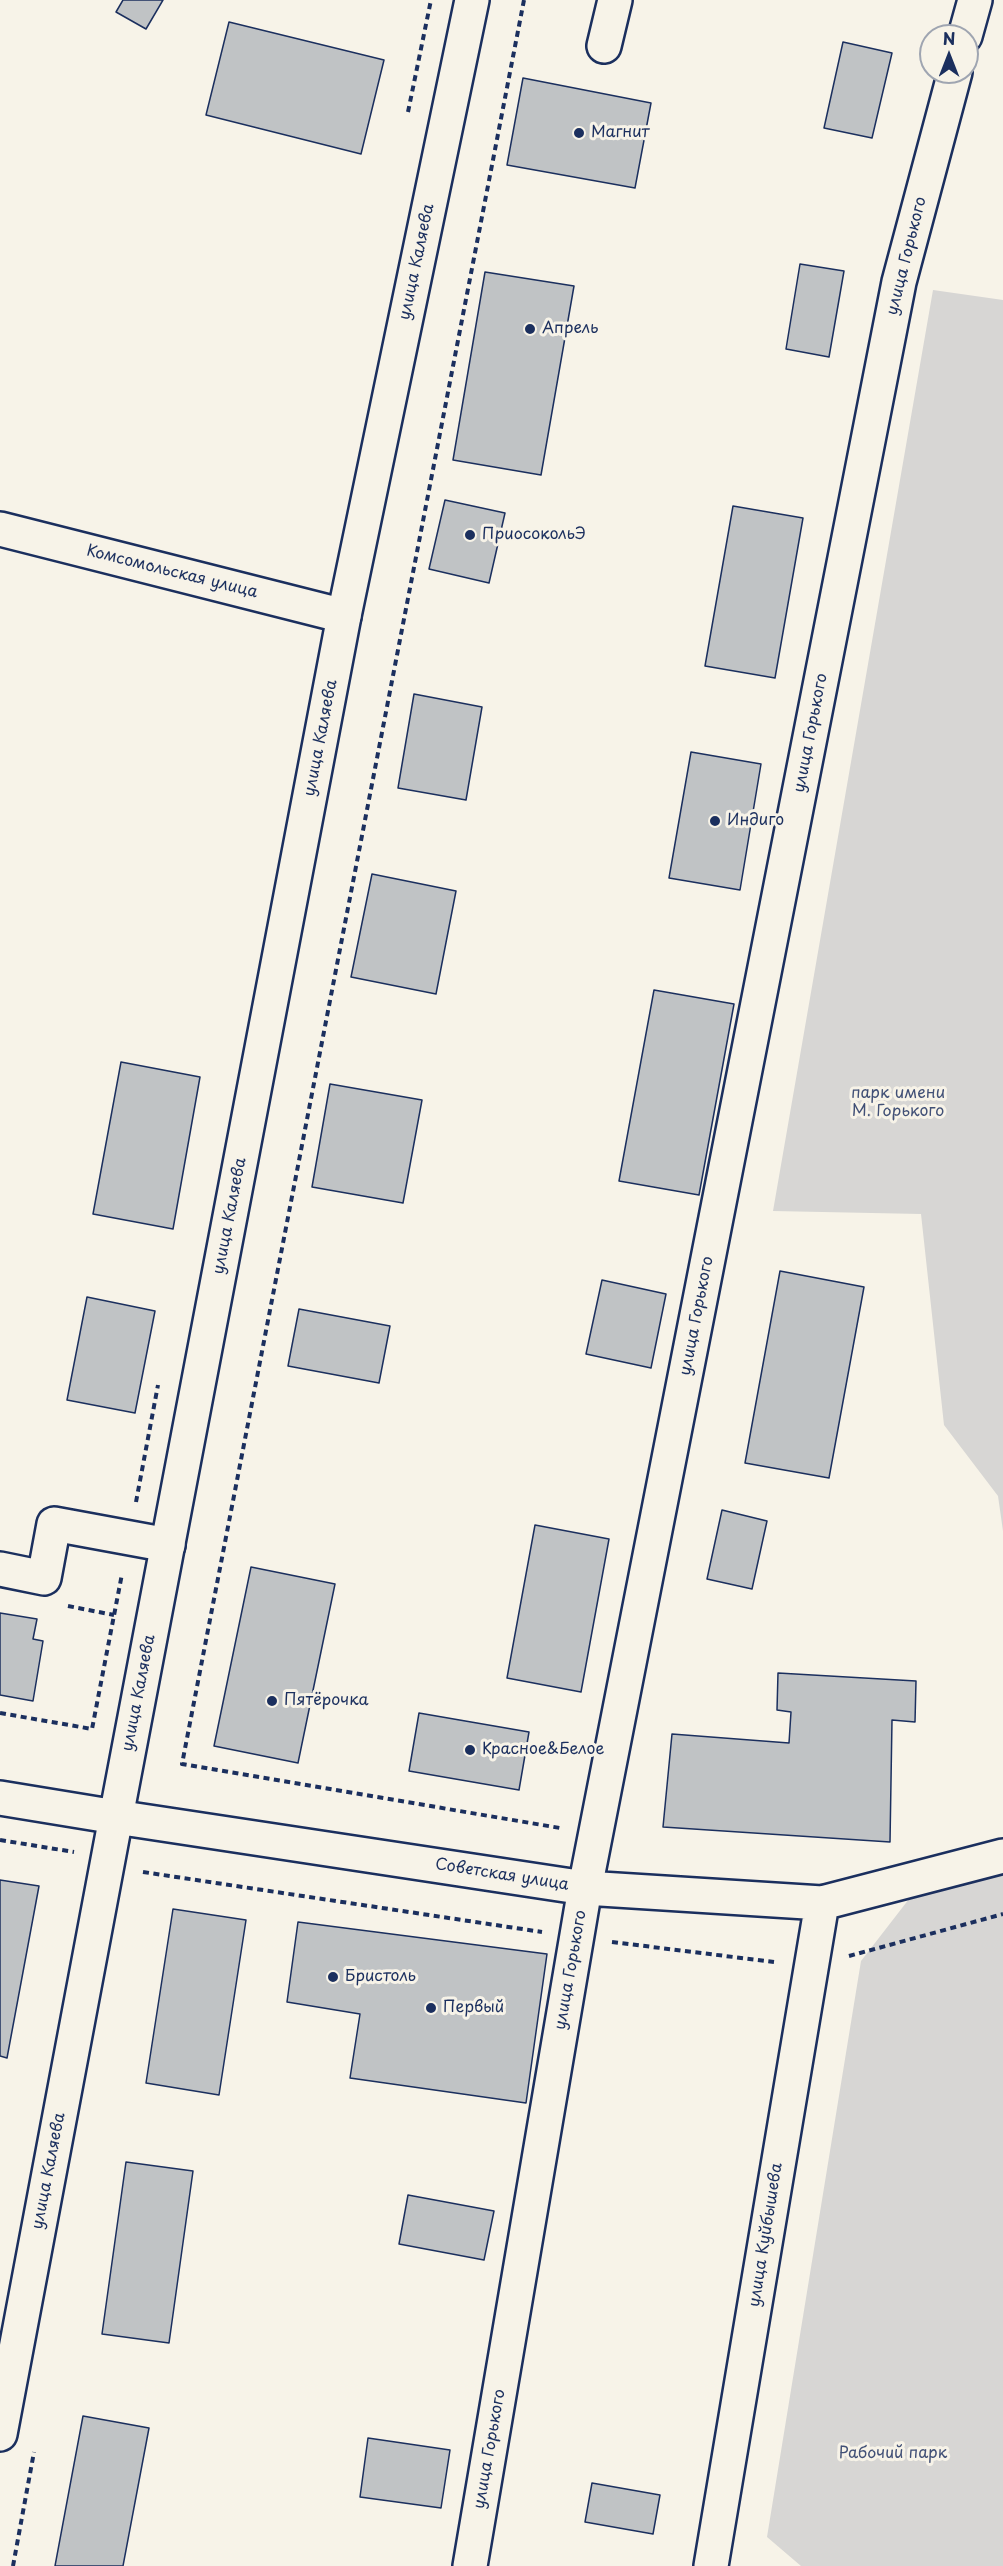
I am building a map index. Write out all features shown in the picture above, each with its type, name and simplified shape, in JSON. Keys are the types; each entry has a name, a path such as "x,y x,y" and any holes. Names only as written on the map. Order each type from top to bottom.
{"street":[{"name":"улица Каляева","path":"0,2434 344,616 472,0"},
{"path":"604,46 615,0"},
{"path":"968,24 975,0"},
{"name":"улица Горького","path":"470,2566 585,1888 898,282 952,84"},
{"name":"Комсомольская улица","path":"0,529 344,616"},
{"path":"0,1569 44,1578 54,1524 168,1545"},
{"name":"Советская улица","path":"0,1798 585,1888 822,1903 1003,1856"},
{"name":"улица Куйбышева","path":"711,2566 822,1903"}],"path":[{"path":"524,0 182,1764 563,1829"},
{"path":"0,1713 92,1729 160,1374"},
{"path":"139,1880 141,1872 577,1938"},
{"path":"13,2566 36,2441"}],"green space":[{"name":"парк имени М. Горького","path":"933,290 1003,300 1003,1531 998,1496 944,1425 921,1214 773,1211"},
{"name":"Рабочий парк","path":"1003,1865 1003,2566 801,2566 767,2537 861,1961 909,1899"}],"building":[{"path":"123,0 163,0 146,29 116,12"},
{"path":"229,22 384,60 361,154 206,115"},
{"path":"843,42 892,53 872,138 824,128"},
{"path":"523,78 651,103 635,188 507,165"},
{"path":"800,264 844,271 829,357 786,349"},
{"path":"485,272 574,286 541,475 453,460"},
{"path":"445,500 505,513 489,583 429,569"},
{"path":"733,506 803,518 775,678 705,666"},
{"path":"414,694 482,707 466,800 398,788"},
{"name":"Индиго","path":"691,752 761,764 740,890 669,878"},
{"path":"372,874 456,891 436,994 351,977"},
{"path":"654,990 734,1004 699,1195 619,1181"},
{"path":"121,1062 200,1077 173,1229 93,1214"},
{"path":"330,1084 422,1100 403,1203 312,1187"},
{"path":"780,1271 864,1287 829,1478 745,1463"},
{"path":"602,1280 666,1294 651,1368 586,1354"},
{"path":"87,1297 155,1311 135,1413 67,1400"},
{"path":"299,1309 390,1326 379,1383 288,1366"},
{"path":"722,1510 767,1521 752,1589 707,1579"},
{"path":"535,1525 609,1539 581,1692 507,1678"},
{"path":"251,1567 335,1584 298,1763 214,1746"},
{"path":"0,1613 37,1619 33,1639 43,1641 33,1701 0,1695"},
{"path":"778,1673 916,1681 915,1722 892,1720 890,1842 663,1827 672,1734 789,1743 791,1712 777,1710"},
{"path":"419,1713 529,1732 519,1790 409,1771"},
{"path":"0,1880 39,1886 7,2058 0,2056"},
{"path":"173,1909 246,1920 219,2095 146,2083"},
{"name":"Первый","path":"298,1922 547,1954 526,2103 350,2078 360,2014 287,2002"},
{"path":"126,2162 193,2171 169,2343 102,2334"},
{"path":"408,2195 494,2211 484,2260 399,2244"},
{"path":"83,2416 149,2428 123,2566 55,2566"},
{"path":"368,2438 450,2450 441,2508 360,2497"},
{"path":"592,2483 660,2495 653,2534 585,2522"}],"place":[{"name":"Магнит","path":"579,133"},
{"name":"Апрель","path":"530,329"},
{"name":"ПриосокольЭ","path":"470,535"},
{"name":"Индиго","path":"715,821"},
{"name":"Пятёрочка","path":"272,1701"},
{"name":"Красное&Белое","path":"470,1750"},
{"name":"Бристоль","path":"333,1977"},
{"name":"Первый","path":"431,2008"}]}
